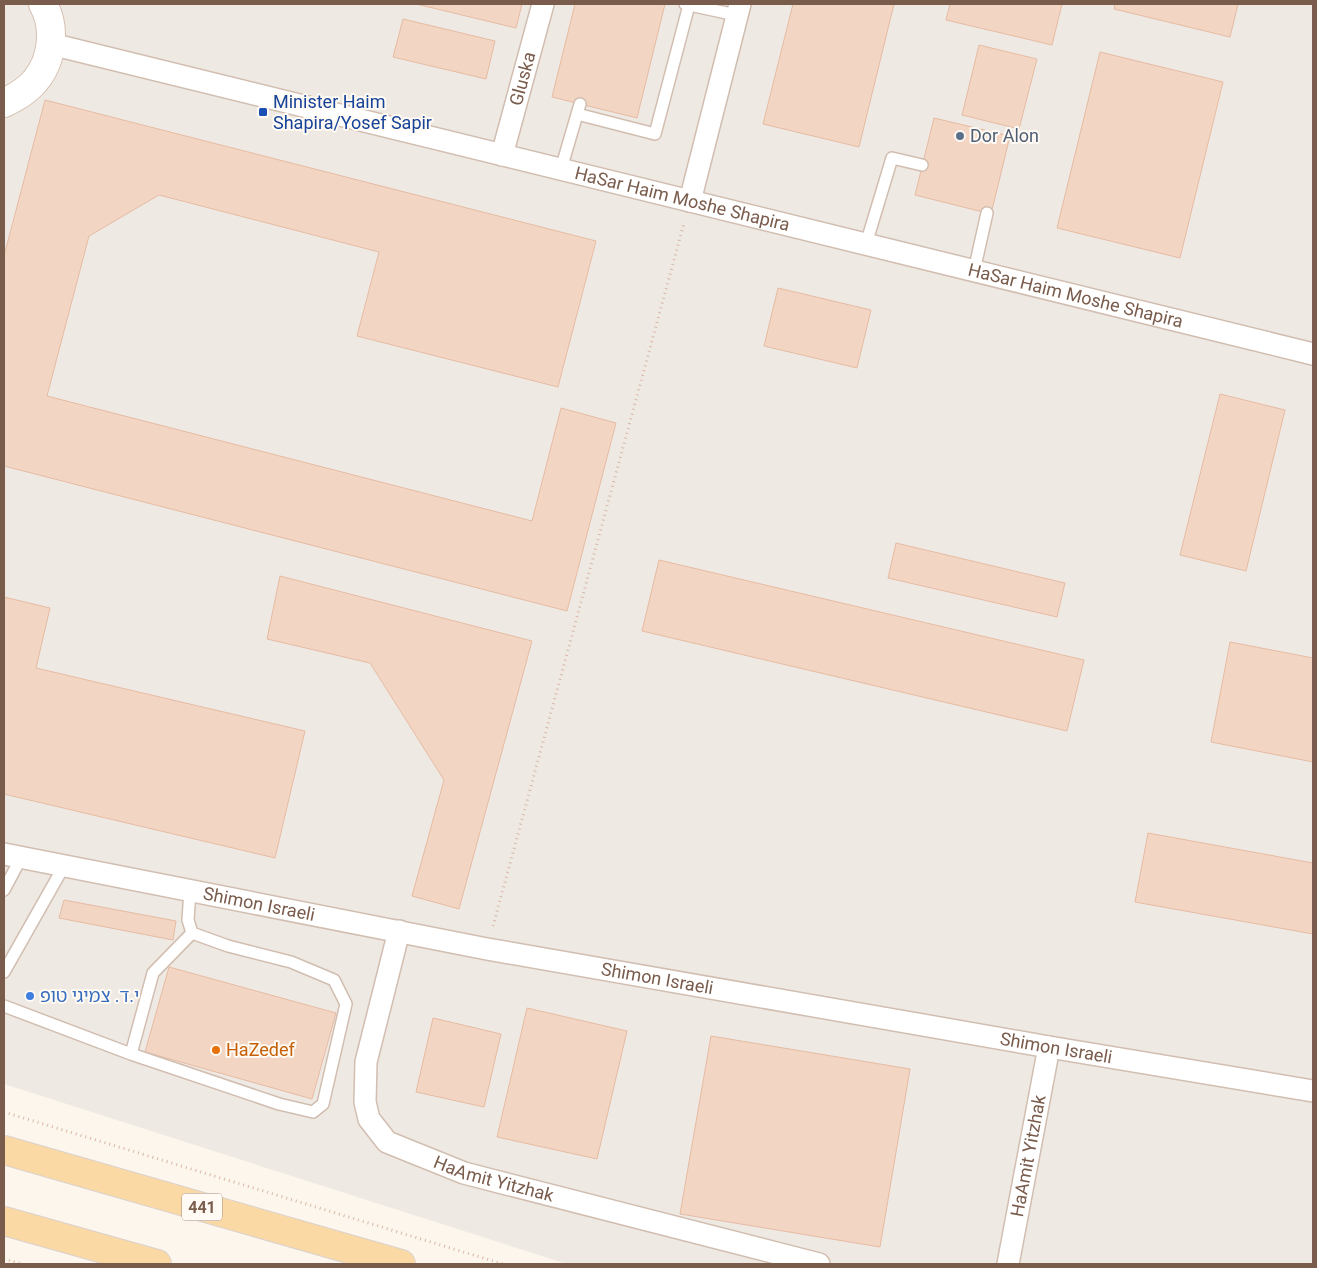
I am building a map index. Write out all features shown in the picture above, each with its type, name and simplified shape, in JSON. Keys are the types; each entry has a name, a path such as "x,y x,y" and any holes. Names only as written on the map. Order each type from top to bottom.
{"main road":[{"name":"441","path":"4,1150 401,1264"},
{"path":"4,1221 157,1264"}],"street":[{"path":"4,103 22,94 36,80 46,63 51,44 50,25 43,4"},
{"name":"Gluska","path":"502,155 542,4"},
{"path":"690,201 738,9"},
{"name":"HaSar Haim Moshe Shapira","path":"51,44 1313,354"},
{"name":"Shimon Israeli","path":"12,856 487,948 1049,1047 1313,1090"},
{"name":"HaAmit Yitzhak","path":"399,931 366,1062 365,1102 369,1119 386,1142 464,1173 818,1264"},
{"name":"HaAmit Yitzhak","path":"1008,1264 1049,1047"}],"lane":[{"path":"561,169 579,109 655,134 687,4 738,9"},
{"path":"866,244 892,158 922,165"},
{"path":"974,271 987,213"},
{"path":"4,890 12,856"},
{"path":"4,972 64,866"},
{"path":"190,891 188,920 192,933"},
{"path":"4,1006 131,1054 280,1104 313,1112 323,1104 346,1004 334,980 291,962 228,946 192,933"},
{"path":"131,1054 153,973 192,933"}],"path":[{"path":"487,948 690,201"},
{"path":"4,1112 503,1264"},
{"path":"4,1259 22,1264"}],"shaded area":[{"path":"4,4 1313,4 1313,1264 567,1264 4,1084"}],"building":[{"path":"416,4 522,4 516,28"},
{"path":"575,4 665,4 637,118 552,97"},
{"path":"793,4 894,4 859,147 763,124"},
{"path":"950,4 1062,4 1052,45 946,20"},
{"path":"1115,4 1238,4 1230,37 1114,9"},
{"path":"403,19 495,41 486,79 393,57"},
{"path":"979,45 1037,59 1019,129 962,115"},
{"path":"1100,52 1223,82 1180,258 1057,228"},
{"path":"45,100 596,241 558,387 357,336 379,252 159,195 89,236 47,396 532,521 561,408 616,423 567,611 4,466 4,256"},
{"path":"934,118 1010,136 991,214 915,195"},
{"path":"778,288 871,310 857,368 764,346"},
{"path":"1220,394 1285,410 1246,571 1180,555"},
{"path":"896,543 1065,583 1057,617 888,578"},
{"path":"659,560 1084,660 1067,731 642,631"},
{"path":"280,576 532,641 459,909 412,896 444,780 370,663 267,639"},
{"path":"4,597 50,608 36,668 305,731 275,858 4,794"},
{"path":"1230,642 1313,658 1313,762 1211,742"},
{"path":"1148,833 1313,863 1313,934 1135,902"},
{"path":"64,900 176,921 173,940 59,918"},
{"path":"169,967 336,1013 312,1099 145,1052"},
{"path":"527,1008 627,1031 597,1159 497,1137"},
{"path":"433,1018 501,1034 484,1107 416,1092"},
{"path":"711,1036 910,1069 880,1247 680,1214"}],"place":[{"name":"Minister Haim Shapira/Yosef Sapir","path":"263,112"},
{"name":"Dor Alon","path":"960,136"},
{"name":"י.ד. צמיגי טופ","path":"30,996"},
{"name":"HaZedef","path":"216,1050"}]}
